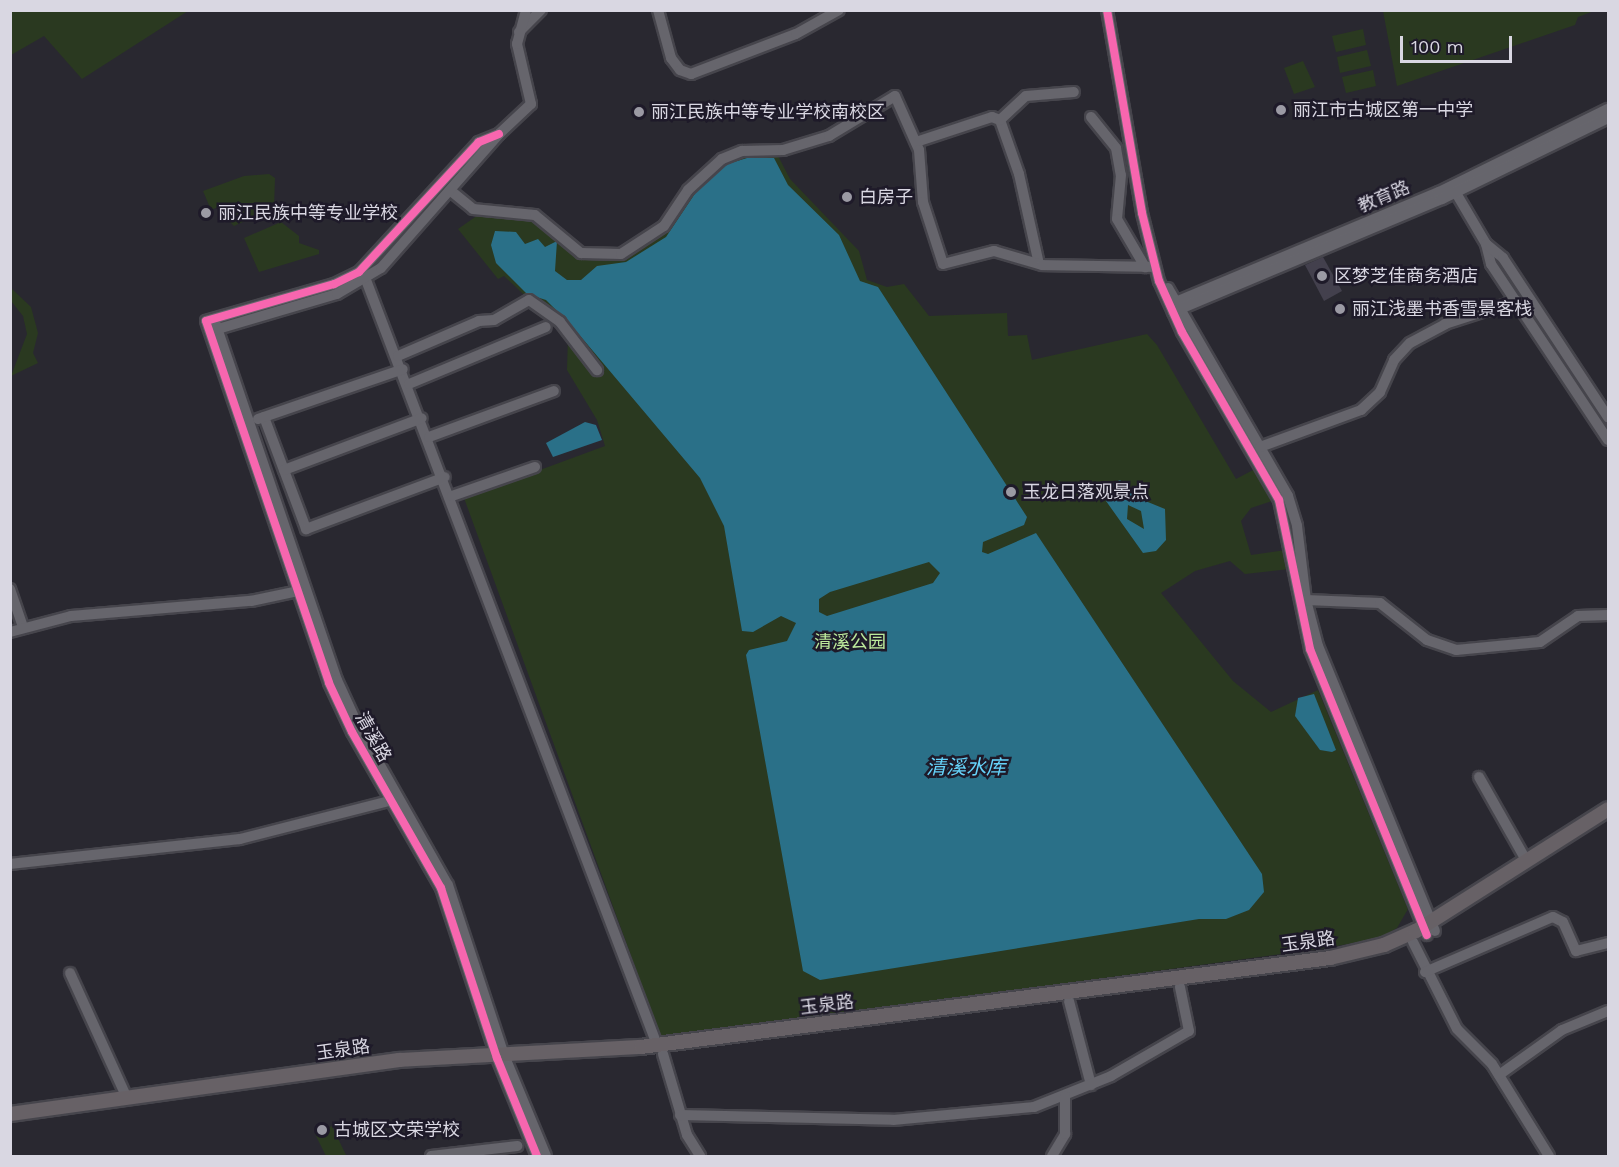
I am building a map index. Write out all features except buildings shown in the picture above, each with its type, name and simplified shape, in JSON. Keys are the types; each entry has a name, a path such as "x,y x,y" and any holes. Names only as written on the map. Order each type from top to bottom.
{"main road":[{"name":"玉泉路","path":"10,1114 399,1060 501,1058 660,1049 1069,1002 1342,965 1413,942 1527,860 1608,809"},
{"name":"玉泉路","path":"660,1049 1330,958 1384,945 1430,929 1608,820"},
{"name":"玉泉路","path":"10,1123 400,1069 501,1058"}],"street":[{"path":"212,325 337,294 366,280 451,192 499,134 532,101 517,34 526,10"},
{"path":"517,34 541,10"},
{"path":"658,10 671,58 680,70 692,74 796,34 838,10"},
{"path":"1107,10 1151,253 1174,307 1279,500 1310,649 1430,929"},
{"path":"1000,120 1026,96 1074,92"},
{"path":"451,192 473,209 535,215 581,253 617,255 659,230 699,179 735,153 783,150 829,136 895,96 916,142 923,202 943,264 994,251 1039,264 1150,267"},
{"name":"教育路","path":"1174,307 1439,192 1608,109"},
{"path":"916,142 992,117 1000,120"},
{"path":"1091,117 1114,143 1120,165 1117,219 1150,267 1260,447 1295,516 1306,600 1326,664 1430,929"},
{"name":"教育路","path":"1174,307 1456,193 1608,118"},
{"path":"1000,120 1019,174 1039,264"},
{"path":"212,325 334,284 359,272 479,142 499,134"},
{"path":"1120,165 1133,163"},
{"path":"1456,193 1486,244 1491,264 1608,440"},
{"path":"1486,244 1503,258 1608,417"},
{"path":"1150,267 1151,253"},
{"path":"366,280 445,477 660,1049 680,1115 700,1156"},
{"path":"398,356 479,321 494,320 530,300 556,318 597,370"},
{"path":"1260,447 1361,410 1380,393 1394,360 1410,343 1451,322 1516,301"},
{"name":"清溪路","path":"212,325 249,421 337,680 359,728 448,885 501,1058 546,1156"},
{"name":"清溪路","path":"212,325 299,591 338,702 447,903 537,1156"},
{"path":"409,384 546,327"},
{"path":"249,421 403,369"},
{"path":"429,437 554,391"},
{"path":"264,417 306,529 445,477"},
{"path":"284,470 422,418"},
{"path":"452,496 536,467"},
{"path":"10,589 23,627"},
{"path":"10,632 72,616 250,601 299,591"},
{"path":"1306,600 1380,603 1427,640 1456,650 1540,642 1578,616 1608,615"},
{"path":"1479,777 1527,860"},
{"path":"10,864 240,839 393,800"},
{"path":"1425,972 1553,917 1563,922 1576,951 1608,943"},
{"path":"1413,942 1425,972 1457,1029 1499,1075 1549,1156"},
{"path":"70,973 127,1098"},
{"path":"680,1115 893,1120 1011,1110 1065,1096 1091,1085 1189,1031 1180,987"},
{"path":"1069,1002 1091,1085"},
{"path":"1499,1075 1562,1030 1608,1011"},
{"path":"1052,1156 1065,1134 1065,1096"},
{"path":"431,1156 518,1151 516,1142 530,1138"}],"green space":[{"path":"11,10 188,11 82,79 44,36 11,55"},
{"path":"1383,10 1594,11 1578,17 1575,25 1397,86"},
{"path":"1363,29 1366,45 1336,52 1332,36"},
{"path":"1367,50 1371,66 1340,73 1337,57"},
{"path":"1303,61 1315,87 1294,94 1284,68"},
{"path":"1373,70 1376,86 1346,93 1342,77"},
{"name":"清溪公园","path":"776,152 790,179 859,251 867,280 887,287 904,284 929,316 1007,313 1008,336 1027,335 1032,360 1147,334 1157,345 1236,479 1255,469 1272,501 1251,508 1241,521 1251,555 1286,550 1289,569 1245,574 1230,561 1195,571 1161,593 1233,681 1271,712 1318,690 1408,909 1397,928 1380,938 1326,948 661,1038 464,498 605,446 597,420 567,370 568,336 504,276 498,279 458,229 478,215 530,218 574,253 591,260 616,259 628,255 711,171 738,156"},
{"path":"269,174 275,178 274,208 234,226 225,217 225,204 211,210 203,191 244,176"},
{"path":"281,222 299,236 299,243 319,250 319,254 259,272 244,238"},
{"path":"11,288 31,307 38,333 33,353 38,363 11,376 27,334 23,316 11,301"},
{"path":"332,1126 346,1155 326,1156 315,1134"}],"water":[{"name":"清溪水库","path":"747,158 774,158 788,185 839,235 860,281 878,287 1027,517 1024,525 983,542 982,552 988,554 1036,533 1262,874 1264,892 1249,910 1226,919 1199,919 820,980 803,971 746,655 749,650 787,641 796,623 781,616 753,632 742,631 724,526 700,478 571,325 546,300 527,294 496,263 491,245 495,231 516,232 525,244 538,239 545,247 557,241 555,271 567,280 581,280 597,266 626,262 666,237 704,180 721,166","holes":["929,562 940,573 933,583 827,616 819,612 819,599 830,592"]},
{"path":"585,422 596,425 602,440 553,457 546,443"},
{"path":"1120,480 1138,498 1165,509 1166,540 1156,551 1143,553 1106,501 1104,487","holes":["1128,505 1141,511 1144,529 1127,519"]},
{"path":"1314,694 1336,750 1332,752 1320,750 1295,716 1298,698"}],"cycle path":[{"path":"1107,10 1142,213 1159,281 1182,332 1279,500 1310,649 1427,935"},
{"path":"499,134 479,142 359,272 334,284 206,321 329,683 352,732 441,888 497,1058 537,1156"}],"place":[{"name":"丽江市古城区第一中学","path":"1281,110"},
{"name":"丽江民族中等专业学校南校区","path":"639,112"},
{"name":"白房子","path":"847,197"},
{"name":"丽江民族中等专业学校","path":"206,213"},
{"name":"区梦芝佳商务酒店","path":"1322,276"},
{"name":"丽江浅墨书香雪景客栈","path":"1340,309"},
{"name":"玉龙日落观景点","path":"1011,492"},
{"name":"古城区文荣学校","path":"322,1130"}]}
